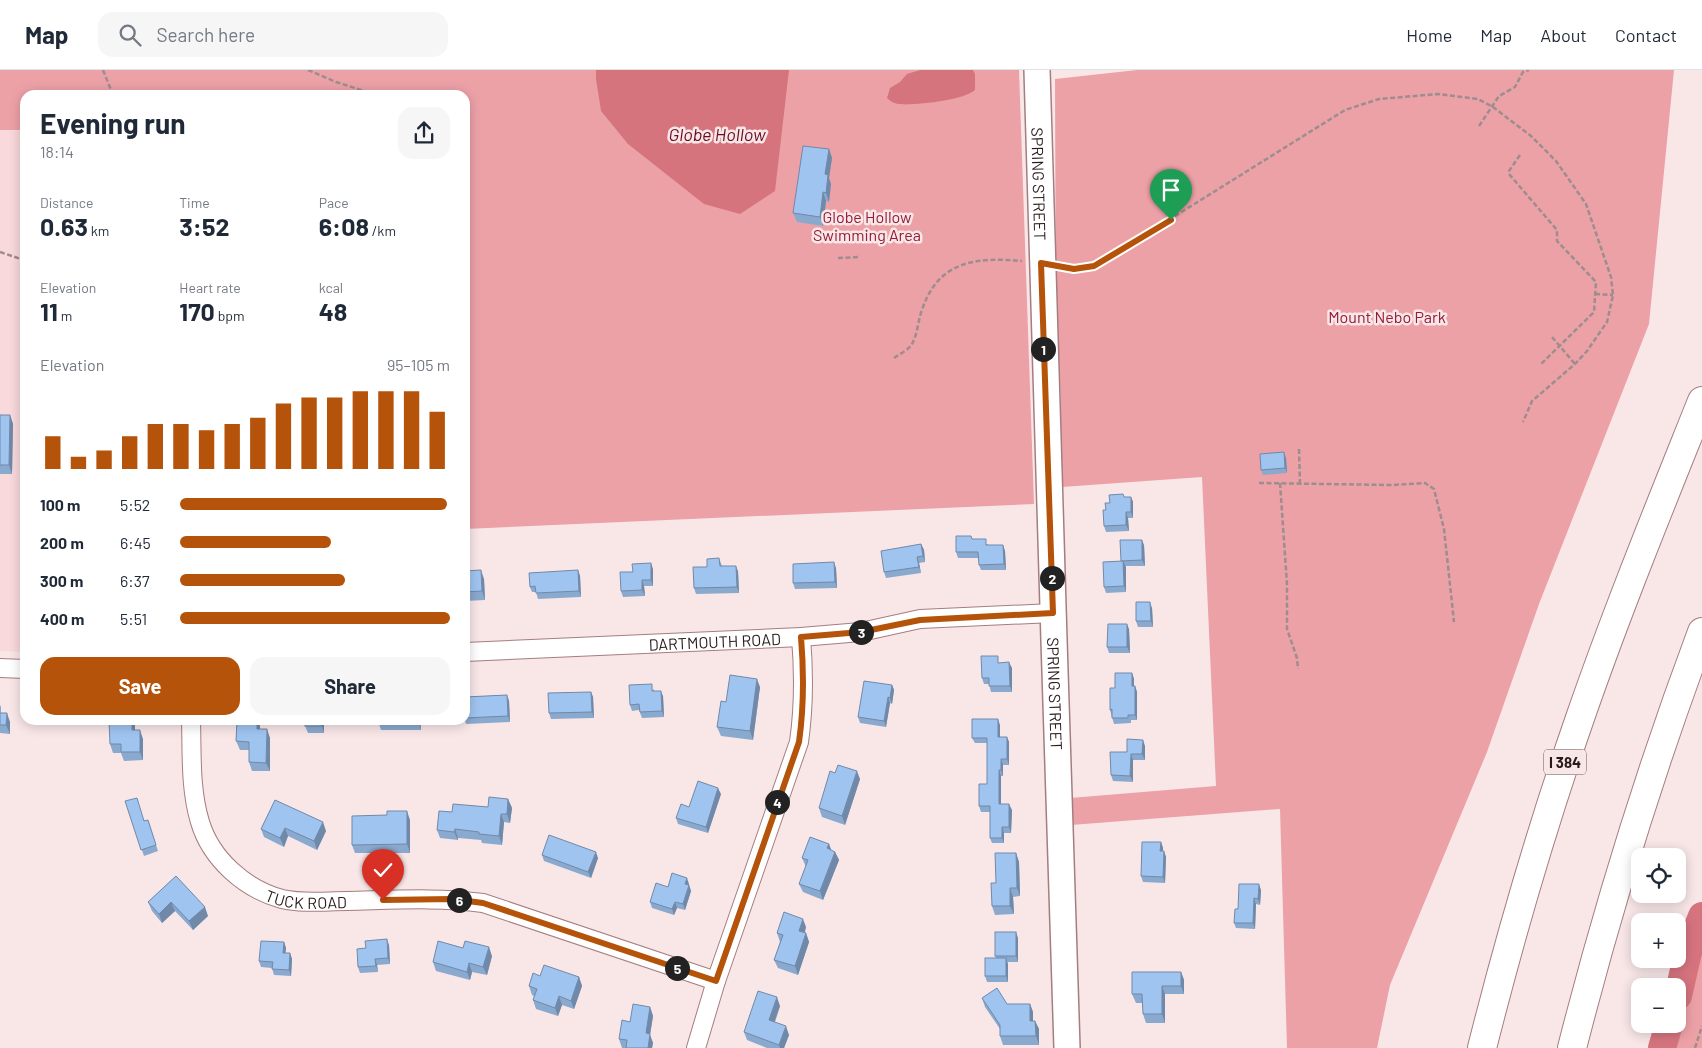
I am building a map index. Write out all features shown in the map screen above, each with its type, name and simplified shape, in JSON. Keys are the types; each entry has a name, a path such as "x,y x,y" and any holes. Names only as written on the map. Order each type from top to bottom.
{"highway":[{"name":"I 384","path":"1482,1048 1523,896 1565,762 1598,667 1697,413"},
{"path":"1572,1048 1634,829 1702,632"}],"street":[{"name":"SPRING STREET","path":"1037,70 1041,263 1067,1048"},
{"name":"DARTMOUTH ROAD","path":"470,652 801,637 861,632 920,620 1053,613"},
{"path":"696,1048 716,981 799,742 803,716 804,675 801,637"},
{"path":"0,668 20,669"},
{"name":"TUCK ROAD","path":"190,725 193,790 200,823 215,853 236,876 258,890 284,899 314,901 452,899 483,903 716,981"}],"path":[{"path":"103,70 112,90"},
{"path":"308,70 361,90"},
{"path":"1479,126 1493,107 1498,96 1515,87 1523,72 1528,70"},
{"path":"894,358 912,346 922,308 930,290 946,272 967,263 991,260 1041,263 1074,269 1094,266 1345,110 1379,99 1438,94 1478,99 1493,107 1531,136 1556,161 1586,204 1608,264 1613,295 1607,322 1587,351 1575,364 1532,401 1523,422"},
{"path":"1520,155 1509,171 1509,174 1557,230 1557,240 1596,282 1594,312 1540,365"},
{"path":"0,252 20,259"},
{"path":"838,258 859,257"},
{"path":"1595,294 1613,295"},
{"path":"1552,337 1575,364"},
{"path":"1299,449 1300,484"},
{"path":"1259,483 1392,485 1426,483 1431,486 1434,489 1444,529 1454,622"},
{"path":"1280,483 1287,629 1297,658 1298,670"},
{"path":"1695,1048 1702,1026"}],"shaded area":[{"path":"0,130 20,130 20,652 0,651"}],"green space":[{"name":"Globe Hollow Swimming Area","path":"0,70 1019,70 1034,504 470,529 470,90 20,90 20,130 0,130"},
{"name":"Mount Nebo Park","path":"1137,70 1674,70 1649,324 1539,604 1487,752 1390,985 1377,1048 1287,1048 1280,809 1071,825 1070,798 1216,786 1202,477 1062,487 1060,375 1056,339 1055,79"},
{"path":"1702,919 1702,1048 1666,1048 1670,1033 1686,1033 1686,978"}],"water":[{"name":"Globe Hollow","path":"596,70 789,70 775,191 740,214 704,204 628,144 601,111"},
{"path":"920,70 973,70 975,74 975,90 961,97 926,103 898,104 887,98 890,88 900,82 907,74"}],"building":[{"path":"803,146 829,149 825,174 828,175 826,193 823,192 820,217 793,213"},
{"path":"0,415 10,415 9,465 0,465"},
{"path":"1284,452 1285,468 1261,470 1260,454"},
{"path":"1123,494 1124,497 1131,497 1131,512 1126,512 1126,525 1104,526 1103,510 1106,510 1105,503 1110,503 1109,495"},
{"path":"956,536 986,539 986,545 1003,545 1004,564 979,565 978,552 956,552"},
{"path":"1120,540 1142,540 1142,560 1121,561"},
{"path":"921,544 923,556 917,557 919,567 884,572 881,551"},
{"path":"719,558 720,566 736,566 737,587 694,588 693,567 707,567 707,559"},
{"path":"1123,561 1124,586 1104,587 1103,562"},
{"path":"834,562 835,582 793,583 793,564"},
{"path":"651,563 651,580 642,580 642,590 621,591 620,572 633,572 632,564"},
{"path":"481,570 482,591 470,592 470,571"},
{"path":"578,570 579,591 536,593 535,586 530,587 529,573"},
{"path":"1136,602 1150,602 1151,621 1136,621"},
{"path":"1108,624 1127,624 1127,647 1107,647"},
{"path":"981,656 998,656 998,663 1009,662 1010,686 989,686 989,678 982,678"},
{"path":"1115,673 1132,673 1132,686 1135,686 1135,715 1128,715 1128,718 1112,718 1110,688 1115,688"},
{"path":"730,675 757,679 750,731 717,727 721,701 726,702"},
{"path":"864,681 892,685 884,721 858,717"},
{"path":"652,684 652,691 661,691 662,711 640,712 639,704 630,705 629,685"},
{"path":"591,692 592,712 549,713 548,693"},
{"path":"507,695 508,716 470,718 470,697"},
{"path":"0,713 7,713 6,725 0,725"},
{"path":"972,719 998,719 998,737 1007,737 1007,759 1001,759 1001,770 999,770 999,804 1009,804 1009,827 1002,827 1002,838 990,838 990,806 979,806 979,784 987,784 987,738 972,738"},
{"path":"109,725 132,725 132,730 140,730 140,752 121,752 121,744 110,744"},
{"path":"237,725 257,725 257,729 267,729 266,763 249,762 249,742 236,741"},
{"path":"305,725 322,725 322,726"},
{"path":"1127,739 1143,740 1142,754 1131,754 1130,776 1111,775 1110,752 1127,752"},
{"path":"838,765 857,771 842,816 819,808 830,771 835,773"},
{"path":"698,781 718,788 706,827 676,818 681,804 689,807"},
{"path":"489,797 508,799 507,814 501,814 499,836 455,829 454,832 437,830 439,811 452,812 453,804 488,807"},
{"path":"137,798 144,821 148,820 156,845 141,850 125,801"},
{"path":"275,800 323,822 314,841 285,828 280,838 261,829"},
{"path":"387,811 407,811 407,844 352,845 352,816 387,815"},
{"path":"549,835 596,852 588,872 542,855"},
{"path":"810,837 829,844 827,848 835,852 820,891 799,884 808,860 802,858"},
{"path":"1142,842 1161,842 1160,851 1164,851 1163,877 1141,876"},
{"path":"995,853 1016,853 1017,888 1010,888 1010,906 992,906 991,883 996,883"},
{"path":"672,873 687,878 685,884 689,885 683,904 675,902 672,909 650,902 656,883 668,887"},
{"path":"176,876 205,907 189,921 171,902 159,914 148,902"},
{"path":"1239,884 1259,884 1258,899 1254,898 1253,923 1234,923 1235,909 1238,909"},
{"path":"784,912 803,919 799,931 806,933 795,966 774,960 783,935 777,933"},
{"path":"995,932 1016,932 1016,956 995,956"},
{"path":"387,939 388,958 375,959 376,966 358,967 357,949 366,948 365,941"},
{"path":"261,941 284,942 283,953 290,953 289,970 272,969 273,962 259,961"},
{"path":"438,941 463,948 465,941 489,947 483,967 469,963 467,972 433,962"},
{"path":"985,958 1006,958 1006,976 985,976"},
{"path":"544,965 579,977 571,1001 559,996 555,1008 533,1000 537,989 529,986 533,973 540,976"},
{"path":"1132,972 1181,972 1181,986 1162,986 1162,1014 1143,1014 1142,994 1132,994"},
{"path":"997,988 1007,1004 1030,1004 1030,1021 1035,1021 1036,1036 1000,1036 1000,1025 982,998"},
{"path":"758,991 777,997 769,1020 786,1026 779,1045 744,1032"},
{"path":"633,1004 650,1007 646,1033 650,1034 648,1048 626,1048 627,1040 619,1039 622,1020 630,1022"}],"waterway":[{"path":"1682,978 1688,952 1702,916"},
{"path":"1662,1048 1666,1033"}],"route":[{"path":"383,900 452,899 483,903 716,981 775,806 799,742 803,716 804,675 801,637 861,632 920,620 1053,613 1041,263 1074,269 1094,266 1171,220"}]}
